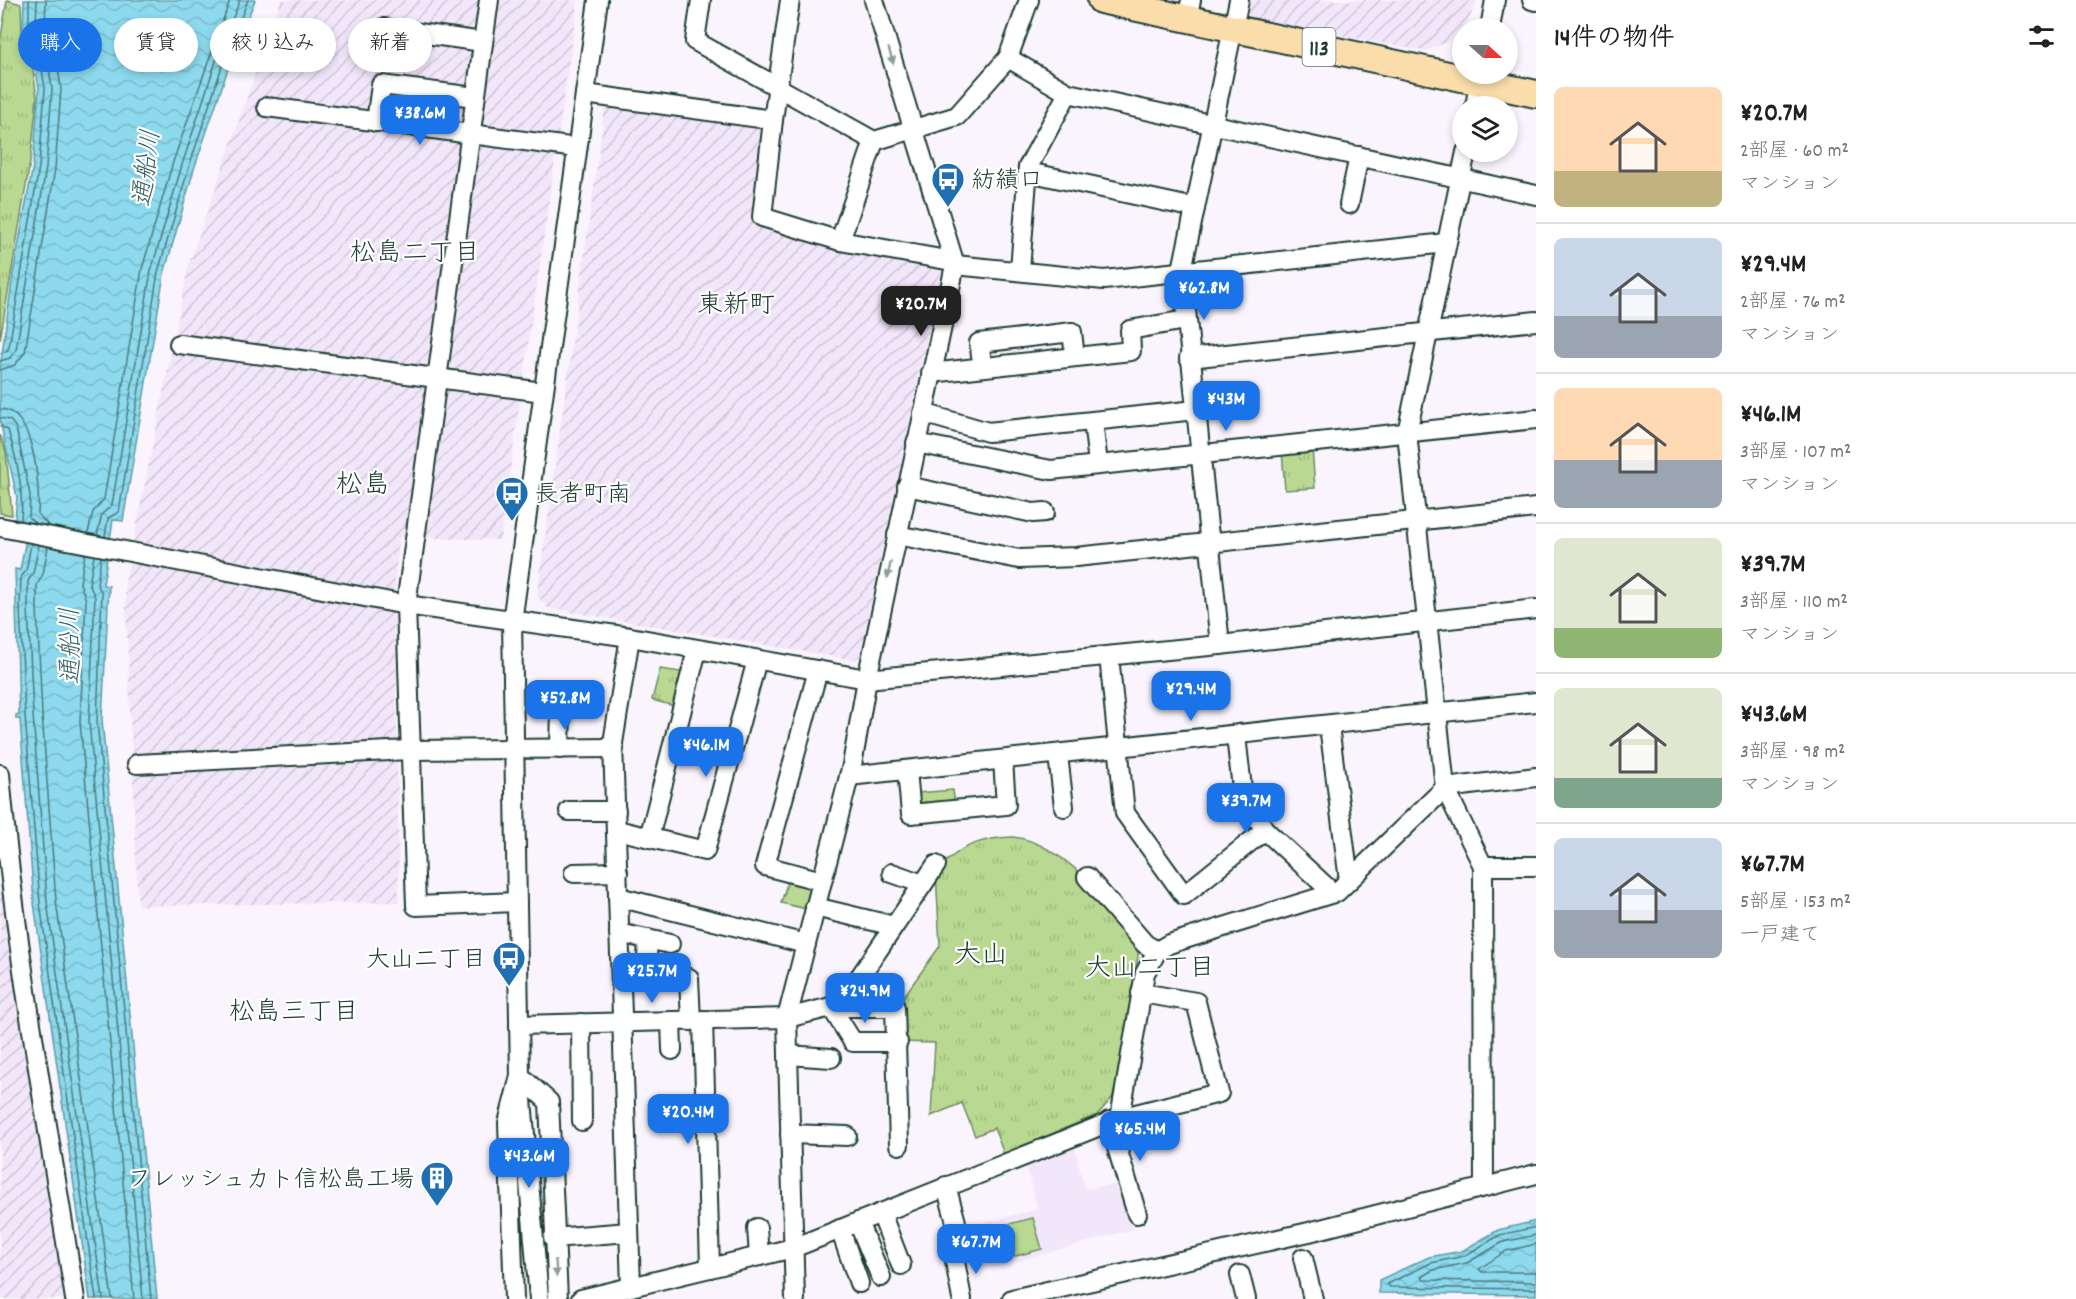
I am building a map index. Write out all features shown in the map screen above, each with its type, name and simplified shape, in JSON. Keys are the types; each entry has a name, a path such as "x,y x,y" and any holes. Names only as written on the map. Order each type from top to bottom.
{"highway":[{"name":"113","path":"1101,0 1189,9 1232,29 1479,87 1536,94"}],"street":[{"path":"489,0 435,379 406,605 409,750 416,906 517,902"},
{"path":"539,1299 520,1077 512,622 598,0"},
{"path":"701,0 695,41 874,141 957,116 1008,58 1029,0"},
{"path":"790,0 762,217 840,241 953,263 1104,280 1446,243"},
{"path":"795,1299 787,1018 849,776 953,263 874,0"},
{"path":"1220,645 1185,320 1182,270 1239,0"},
{"path":"1492,18 1495,0"},
{"path":"432,35 483,42"},
{"path":"1008,58 1068,93 1536,195"},
{"path":"376,122 381,85 475,97"},
{"path":"1020,270 1028,166 1068,93"},
{"path":"585,94 773,120"},
{"path":"267,107 577,148"},
{"path":"840,241 874,141"},
{"path":"1349,204 1359,156"},
{"path":"1464,162 1407,433 1445,788 1483,866 1484,1187"},
{"path":"1028,172 1195,207"},
{"path":"931,373 1131,351 1130,330 1185,320"},
{"path":"1189,358 1536,321"},
{"path":"983,367 979,343 1072,332 1075,357"},
{"path":"178,344 543,392"},
{"path":"923,413 988,432 1196,410"},
{"path":"916,442 1051,470 1536,419"},
{"path":"1093,421 1098,464"},
{"path":"907,486 1033,513 1045,512"},
{"path":"897,535 1019,559 1076,557 1536,508"},
{"path":"0,527 406,605 512,622 630,637 867,679 1220,645 1536,609"},
{"path":"630,637 614,748 631,1287"},
{"path":"649,838 697,650"},
{"path":"1109,656 1125,813 1184,895 1265,830"},
{"path":"616,830 705,851 758,660"},
{"path":"818,670 765,866 822,881"},
{"path":"849,776 1536,702"},
{"path":"560,749 561,707"},
{"path":"1329,726 1348,880"},
{"path":"1236,736 1243,797 1265,830 1333,893"},
{"path":"137,764 409,750 614,748"},
{"path":"1058,755 1064,807"},
{"path":"907,770 911,814 1006,805 1003,760"},
{"path":"0,774 12,898 26,1004 75,1299"},
{"path":"1137,1214 1114,1119 1145,973 1157,951 1169,944 1333,893 1445,788 1536,777"},
{"path":"569,811 616,811"},
{"path":"831,1007 848,994 936,865"},
{"path":"1483,866 1536,866"},
{"path":"574,873 618,872"},
{"path":"892,873 923,884"},
{"path":"1087,877 1145,944 1157,951"},
{"path":"618,897 806,944"},
{"path":"815,907 894,926"},
{"path":"619,933 670,944"},
{"path":"647,958 648,939"},
{"path":"689,978 697,1020 710,1268"},
{"path":"582,1299 793,1248 1114,1119 1219,1093 1196,1002 1141,993"},
{"path":"519,1025 787,1018 831,1007 895,1007 898,1042 899,1145"},
{"path":"831,1007 853,1042 898,1042"},
{"path":"671,1021 672,1050"},
{"path":"581,1023 582,1121"},
{"path":"788,1055 831,1058"},
{"path":"520,1077 549,1102 558,1299"},
{"path":"514,1299 508,1123 520,1077"},
{"path":"790,1134 847,1136"},
{"path":"1012,1299 1308,1232 1536,1174"},
{"path":"946,1186 956,1222"},
{"path":"881,1213 901,1265"},
{"path":"858,1222 881,1277"},
{"path":"757,1228 759,1256"},
{"path":"840,1229 859,1283"},
{"path":"554,1238 629,1232"},
{"path":"954,1256 962,1299"},
{"path":"1303,1258 1313,1299"},
{"path":"1240,1275 1246,1299"}],"shaded area":[{"path":"281,0 578,0 500,540 400,537 395,574 399,902 138,906 125,583 189,264 256,72 336,72 336,18 275,18"},
{"path":"1245,0 1477,0 1470,18 1452,18 1452,39 1425,51 1242,17"},
{"path":"605,107 763,128 754,220 942,268 860,656 854,660 548,608 537,596"},
{"path":"0,824 46,1159 64,1299 0,1299"},
{"path":"1074,1145 1085,1189 1121,1183 1134,1229 978,1272 966,1227 1038,1209 1025,1164"}],"green space":[{"path":"7,0 21,4 21,18 18,18 18,72 33,72 37,98 31,156 0,340 0,43"},
{"path":"0,435 6,452 12,515 0,513"},
{"path":"1312,448 1315,488 1285,490 1282,451"},
{"path":"660,669 688,673 678,707 652,700"},
{"path":"953,790 955,805 918,805 917,793"},
{"path":"1013,837 1031,841 1049,850 1085,877 1116,911 1140,943 1119,1077 1112,1098 1097,1115 1004,1154 994,1128 975,1136 962,1103 931,1116 935,1043 901,1042 899,1003 940,946 936,873 960,850 990,839"},
{"path":"788,880 809,886 811,891 806,909 781,903"},
{"path":"1033,1218 1042,1249 990,1263 981,1231"}],"water":[{"name":"通船川","path":"24,0 255,0 248,18 210,18 210,72 227,72 194,169 164,274 123,521 113,520 103,585 109,586 102,720 157,1299 90,1299 34,903 20,719 16,719 16,715 19,714 15,569 20,570 27,534 14,530 17,497 0,421 0,368 13,274 33,166 39,88 36,72 102,72 102,18 23,18"},
{"path":"1536,1221 1536,1295 1379,1293 1379,1280 1429,1257 1462,1251 1498,1230"}],"place":[{"name":"紡績口","path":"948,208"},
{"name":"長者町南","path":"512,522"},
{"name":"大山二丁目","path":"509,987"},
{"name":"フレッシュカト信松島工場","path":"437,1207"}],"district":[{"name":"松島二丁目","path":"415,251"},
{"name":"東新町","path":"736,303"},
{"name":"松島","path":"363,483"},
{"name":"大山","path":"981,953"},
{"name":"大山二丁目","path":"1150,966"},
{"name":"松島三丁目","path":"294,1010"}]}
